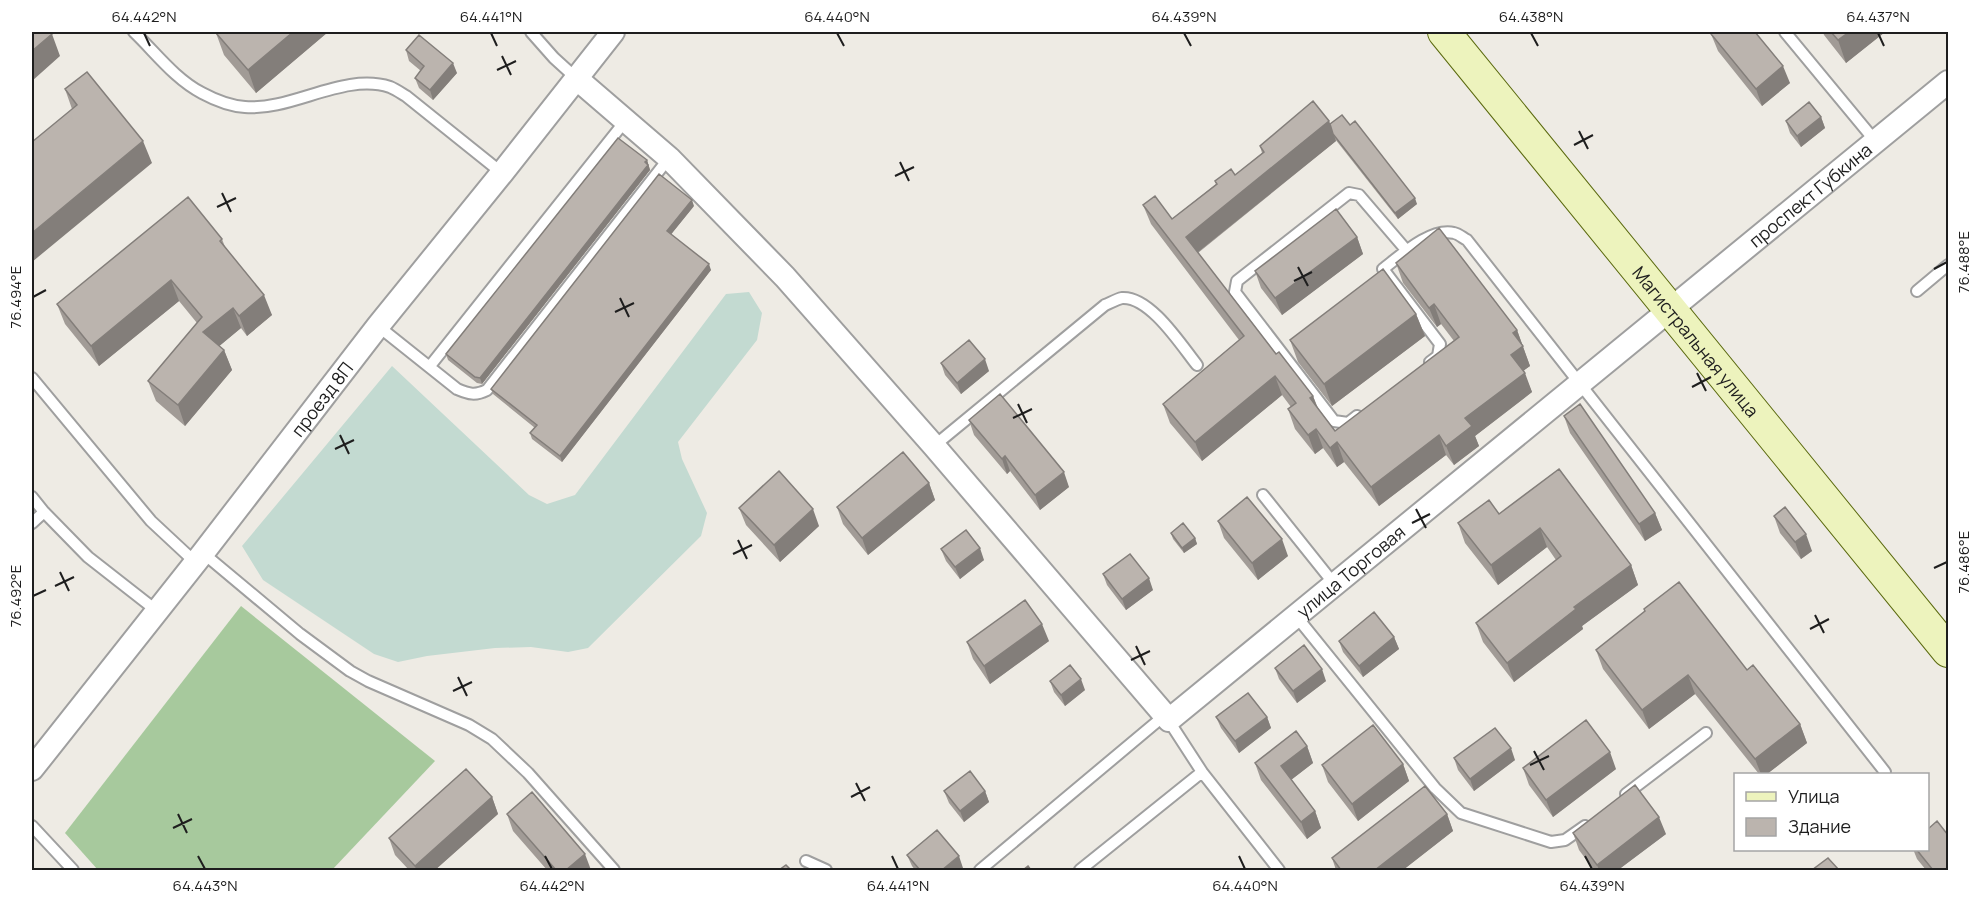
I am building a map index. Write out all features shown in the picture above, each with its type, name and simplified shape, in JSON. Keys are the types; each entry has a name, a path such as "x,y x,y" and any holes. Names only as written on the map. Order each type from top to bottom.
{"main road":[{"name":"Магистральная улица","path":"1444,32 1672,309 1948,651"}],"street":[{"name":"проезд 8П","path":"32,769 378,326 613,32"},
{"path":"576,78 669,158 785,277 934,446 1167,718"},
{"name":"проспект Губкина","path":"1672,309 1948,82"},
{"name":"улица Торговая","path":"1167,718 1335,585 1672,309"}],"lane":[{"path":"134,32 186,83 228,104 247,107 264,106 351,86 372,84 390,87 406,96 502,173"},
{"path":"531,32 576,78"},
{"path":"1785,32 1876,142"},
{"path":"430,366 626,120"},
{"path":"378,326 457,388 470,394 478,394 487,390 669,158"},
{"path":"1366,409 1348,423 1334,421 1283,347 1235,292 1237,280 1349,193 1359,195 1407,251"},
{"path":"1420,369 1438,356 1440,344 1379,272 1426,238 1441,232 1455,233 1467,240 1885,772"},
{"path":"1917,291 1948,265"},
{"path":"934,446 1105,305 1121,298 1132,299 1148,306 1197,365"},
{"path":"32,378 151,521 350,670 368,681 469,724 492,739 528,773 614,870"},
{"path":"1263,495 1335,585"},
{"path":"32,497 88,558 157,611"},
{"path":"32,523 44,512"},
{"path":"1296,616 1435,788 1461,813 1551,842 1565,840 1597,816"},
{"path":"980,870 1167,718 1202,772 1279,870"},
{"path":"1616,802 1706,733"},
{"path":"1080,870 1202,772"},
{"path":"32,826 73,870"},
{"path":"807,861 826,870"}],"green space":[{"path":"749,292 762,313 757,340 678,442 682,459 707,513 701,536 588,648 568,652 531,647 495,648 398,662 374,654 263,580 242,546 392,366 529,495 547,504 575,495 726,294"},
{"path":"241,606 435,761 332,870 98,870 65,833"}],"building":[{"path":"32,32 50,32 52,34 32,51"},
{"path":"217,32 293,32 248,70"},
{"path":"1714,32 1755,32 1783,66 1756,89 1711,34"},
{"path":"1831,32 1849,32 1838,40"},
{"path":"419,35 453,63 430,90 415,78 424,66 406,50"},
{"path":"87,72 143,141 32,233 32,142 77,105 65,89"},
{"path":"1313,101 1329,121 1186,237 1276,354 1279,352 1313,396 1310,398 1335,431 1459,337 1434,304 1429,308 1396,263 1439,228 1517,330 1513,333 1523,346 1511,355 1525,373 1465,418 1472,426 1446,446 1439,435 1371,487 1337,442 1330,448 1316,429 1308,435 1288,409 1296,403 1275,376 1195,442 1163,404 1244,336 1143,205 1155,196 1172,219 1217,184 1215,181 1231,169 1235,175 1264,152 1260,146"},
{"path":"1809,102 1821,117 1797,136 1786,121"},
{"path":"1342,115 1350,125 1355,121 1415,198 1395,213 1333,134 1330,124"},
{"path":"618,138 647,160 645,162 648,165 480,378 475,377 446,354"},
{"path":"659,174 692,200 667,231 709,264 560,456 530,433 537,425 491,389"},
{"path":"188,197 264,295 239,316 233,308 203,332 224,350 178,405 148,381 202,317 171,280 91,346 57,304"},
{"path":"1336,209 1357,237 1275,298 1255,271"},
{"path":"1383,269 1416,314 1324,384 1290,340"},
{"path":"969,340 985,359 957,383 941,363"},
{"path":"1000,394 1064,472 1035,495 1005,456 1002,459 969,420"},
{"path":"1580,404 1655,513 1639,524 1564,416"},
{"path":"903,452 929,483 862,538 837,507"},
{"path":"1559,469 1631,565 1574,607 1576,609 1507,663 1476,623 1561,556 1540,528 1491,565 1458,523 1489,500 1499,514"},
{"path":"779,471 813,509 774,545 739,508"},
{"path":"1247,497 1282,539 1252,563 1218,521"},
{"path":"1785,507 1806,534 1795,542 1774,516"},
{"path":"1183,523 1195,538 1182,548 1171,533"},
{"path":"966,530 980,548 955,567 941,549"},
{"path":"1130,554 1149,578 1122,599 1103,574"},
{"path":"1679,582 1747,670 1753,665 1800,724 1755,759 1688,675 1642,710 1596,650"},
{"path":"1025,600 1042,624 984,666 967,642"},
{"path":"1374,612 1394,637 1359,666 1339,641"},
{"path":"1304,645 1322,669 1293,691 1275,668"},
{"path":"1070,665 1081,679 1061,695 1050,681"},
{"path":"1248,693 1267,717 1235,741 1216,717"},
{"path":"1586,720 1610,752 1546,800 1523,768"},
{"path":"1373,725 1403,764 1352,804 1322,765"},
{"path":"1495,728 1511,748 1470,779 1454,758"},
{"path":"1296,731 1307,746 1281,766 1315,811 1301,822 1255,763"},
{"path":"466,769 492,797 415,866 389,838"},
{"path":"970,771 985,791 960,811 944,791"},
{"path":"1635,785 1659,817 1597,865 1573,833"},
{"path":"1425,786 1447,814 1375,870 1341,870 1332,858"},
{"path":"532,792 585,854 566,870 556,870 507,814"},
{"path":"1937,821 1948,835 1948,870 1933,870 1918,851 1929,851 1929,828"},
{"path":"937,830 959,856 942,870 920,870 907,855"},
{"path":"1828,858 1839,870 1812,870"},
{"path":"786,865 791,870 779,870"}]}
